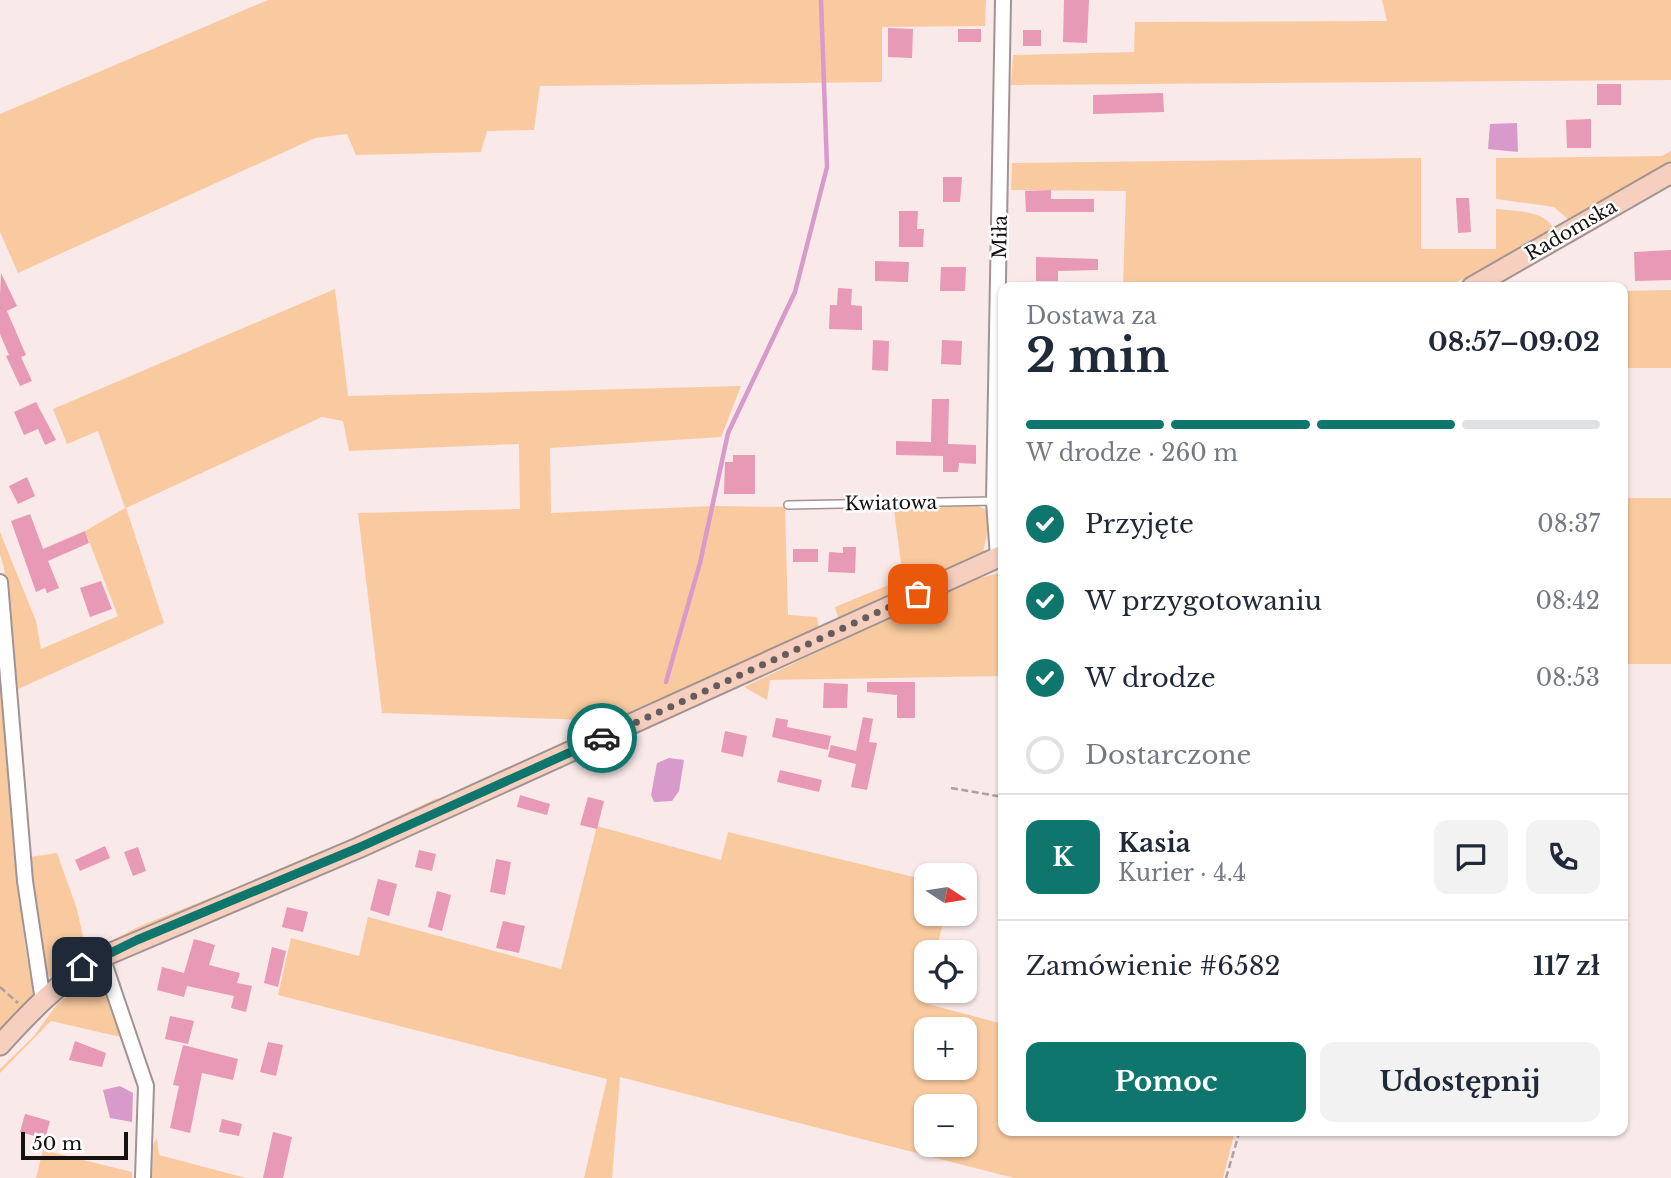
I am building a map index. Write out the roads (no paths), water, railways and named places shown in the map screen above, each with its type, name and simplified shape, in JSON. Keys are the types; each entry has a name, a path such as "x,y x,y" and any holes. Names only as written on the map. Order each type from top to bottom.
{"street":[{"name":"Miła","path":"998,532 994,501 1003,0"},
{"name":"Radomska","path":"1481,282 1671,173"},
{"path":"0,1045 28,1015 82,967 102,957 358,848 998,557"},
{"path":"0,582 25,881 43,1001"},
{"path":"102,957 146,1086 143,1178"}],"lane":[{"name":"Kwiatowa","path":"788,505 994,501"}],"waterway":[{"path":"666,682 700,563 728,433 795,292 827,167 821,0"}]}
